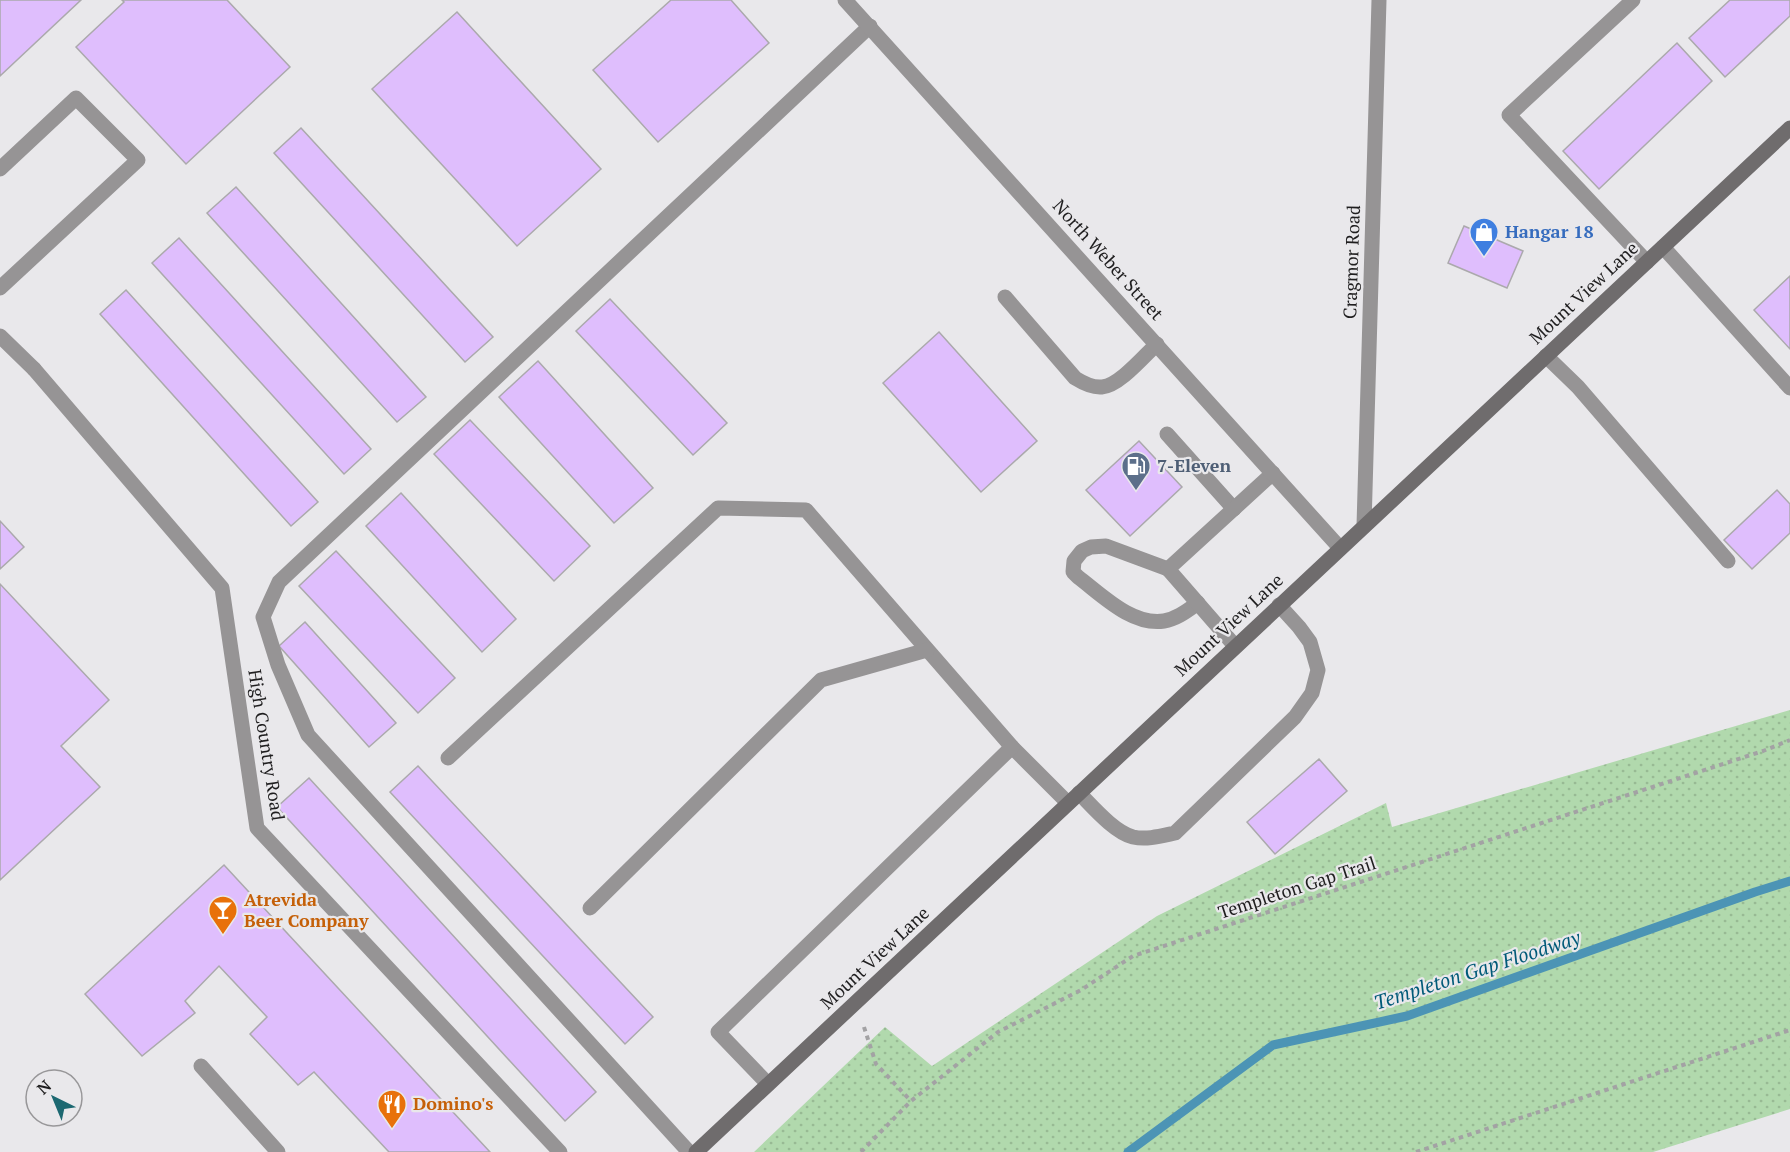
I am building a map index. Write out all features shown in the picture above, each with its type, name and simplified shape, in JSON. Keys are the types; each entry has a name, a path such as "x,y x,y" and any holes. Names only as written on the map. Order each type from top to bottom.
{"street":[{"name":"North Weber Street","path":"845,0 1340,548"},
{"name":"Cragmor Road","path":"1364,526 1379,0"},
{"path":"1633,0 1509,115 1647,262"},
{"path":"689,1152 308,735 278,664 263,617 279,582 870,26"},
{"path":"0,169 76,98 138,160 0,288"},
{"name":"Mount View Lane","path":"696,1152 1340,548 1663,247 1788,134"},
{"path":"1663,247 1790,388"},
{"path":"1005,297 1075,378 1089,386 1103,388 1120,379 1157,344"},
{"name":"High Country Road","path":"0,336 34,369 222,588 257,828 560,1152"},
{"path":"1546,356 1578,387 1728,561"},
{"path":"1167,434 1234,509"},
{"path":"1168,569 1273,473"},
{"path":"448,758 718,508 806,510 1012,747 1111,825 1132,837 1154,838 1175,833 1295,717 1312,693 1318,670 1310,642 1279,605"},
{"path":"1198,603 1166,621 1152,622 1133,616 1078,577 1073,572 1074,561 1082,551 1091,547 1106,546 1168,569 1198,603 1235,646"},
{"path":"590,908 821,680 927,650"},
{"path":"768,1084 718,1032 1012,747"},
{"path":"201,1066 278,1152"}],"path":[{"name":"Templeton Gap Trail","path":"861,1152 910,1101 998,1032 1081,990 1133,956 1763,751 1790,740"},
{"path":"857,1001 876,1064 910,1101"},
{"path":"1416,1152 1790,1030"}],"green space":[{"path":"1790,710 1790,1109 1653,1152 754,1152 885,1027 932,1066 1157,916 1386,803 1392,827"}],"building":[{"path":"0,0 81,0 0,76"},
{"path":"122,0 227,0 290,67 186,164 76,47 124,2"},
{"path":"671,0 731,0 769,43 658,142 593,70"},
{"path":"1730,0 1790,0 1790,16 1725,77 1689,38"},
{"path":"457,12 601,169 517,246 372,89"},
{"path":"1677,43 1712,81 1599,189 1563,151"},
{"path":"301,128 493,337 465,362 274,153"},
{"path":"236,187 426,397 397,422 207,213"},
{"path":"1464,226 1523,251 1507,288 1448,263"},
{"path":"179,238 371,449 344,474 152,263"},
{"path":"1790,276 1790,349 1754,310"},
{"path":"126,290 318,502 291,526 100,314"},
{"path":"610,299 727,423 693,455 576,331"},
{"path":"939,332 1037,441 981,492 883,383"},
{"path":"538,361 653,488 614,523 499,397"},
{"path":"470,420 590,546 554,581 434,454"},
{"path":"1139,441 1182,487 1130,536 1086,490"},
{"path":"1777,490 1790,504 1790,533 1752,569 1724,540"},
{"path":"401,493 516,619 482,652 366,526"},
{"path":"0,521 24,547 0,569"},
{"path":"336,551 455,678 418,713 299,586"},
{"path":"0,584 109,700 61,746 100,787 0,880"},
{"path":"305,622 396,723 369,747 279,646"},
{"path":"1319,759 1347,791 1275,854 1247,822"},
{"path":"418,766 653,1017 625,1044 390,792"},
{"path":"309,778 596,1092 565,1121 277,807"},
{"path":"224,865 490,1152 389,1152 314,1072 298,1085 250,1034 267,1017 219,966 185,1001 195,1013 142,1056 85,994"}],"waterway":[{"name":"Templeton Gap Floodway","path":"1128,1152 1273,1045 1407,1016 1790,881"}],"place":[{"name":"Hangar 18","path":"1484,258"},
{"name":"7-Eleven","path":"1136,492"},
{"name":"Atrevida Beer Company","path":"223,936"},
{"name":"Domino's","path":"392,1130"}]}
